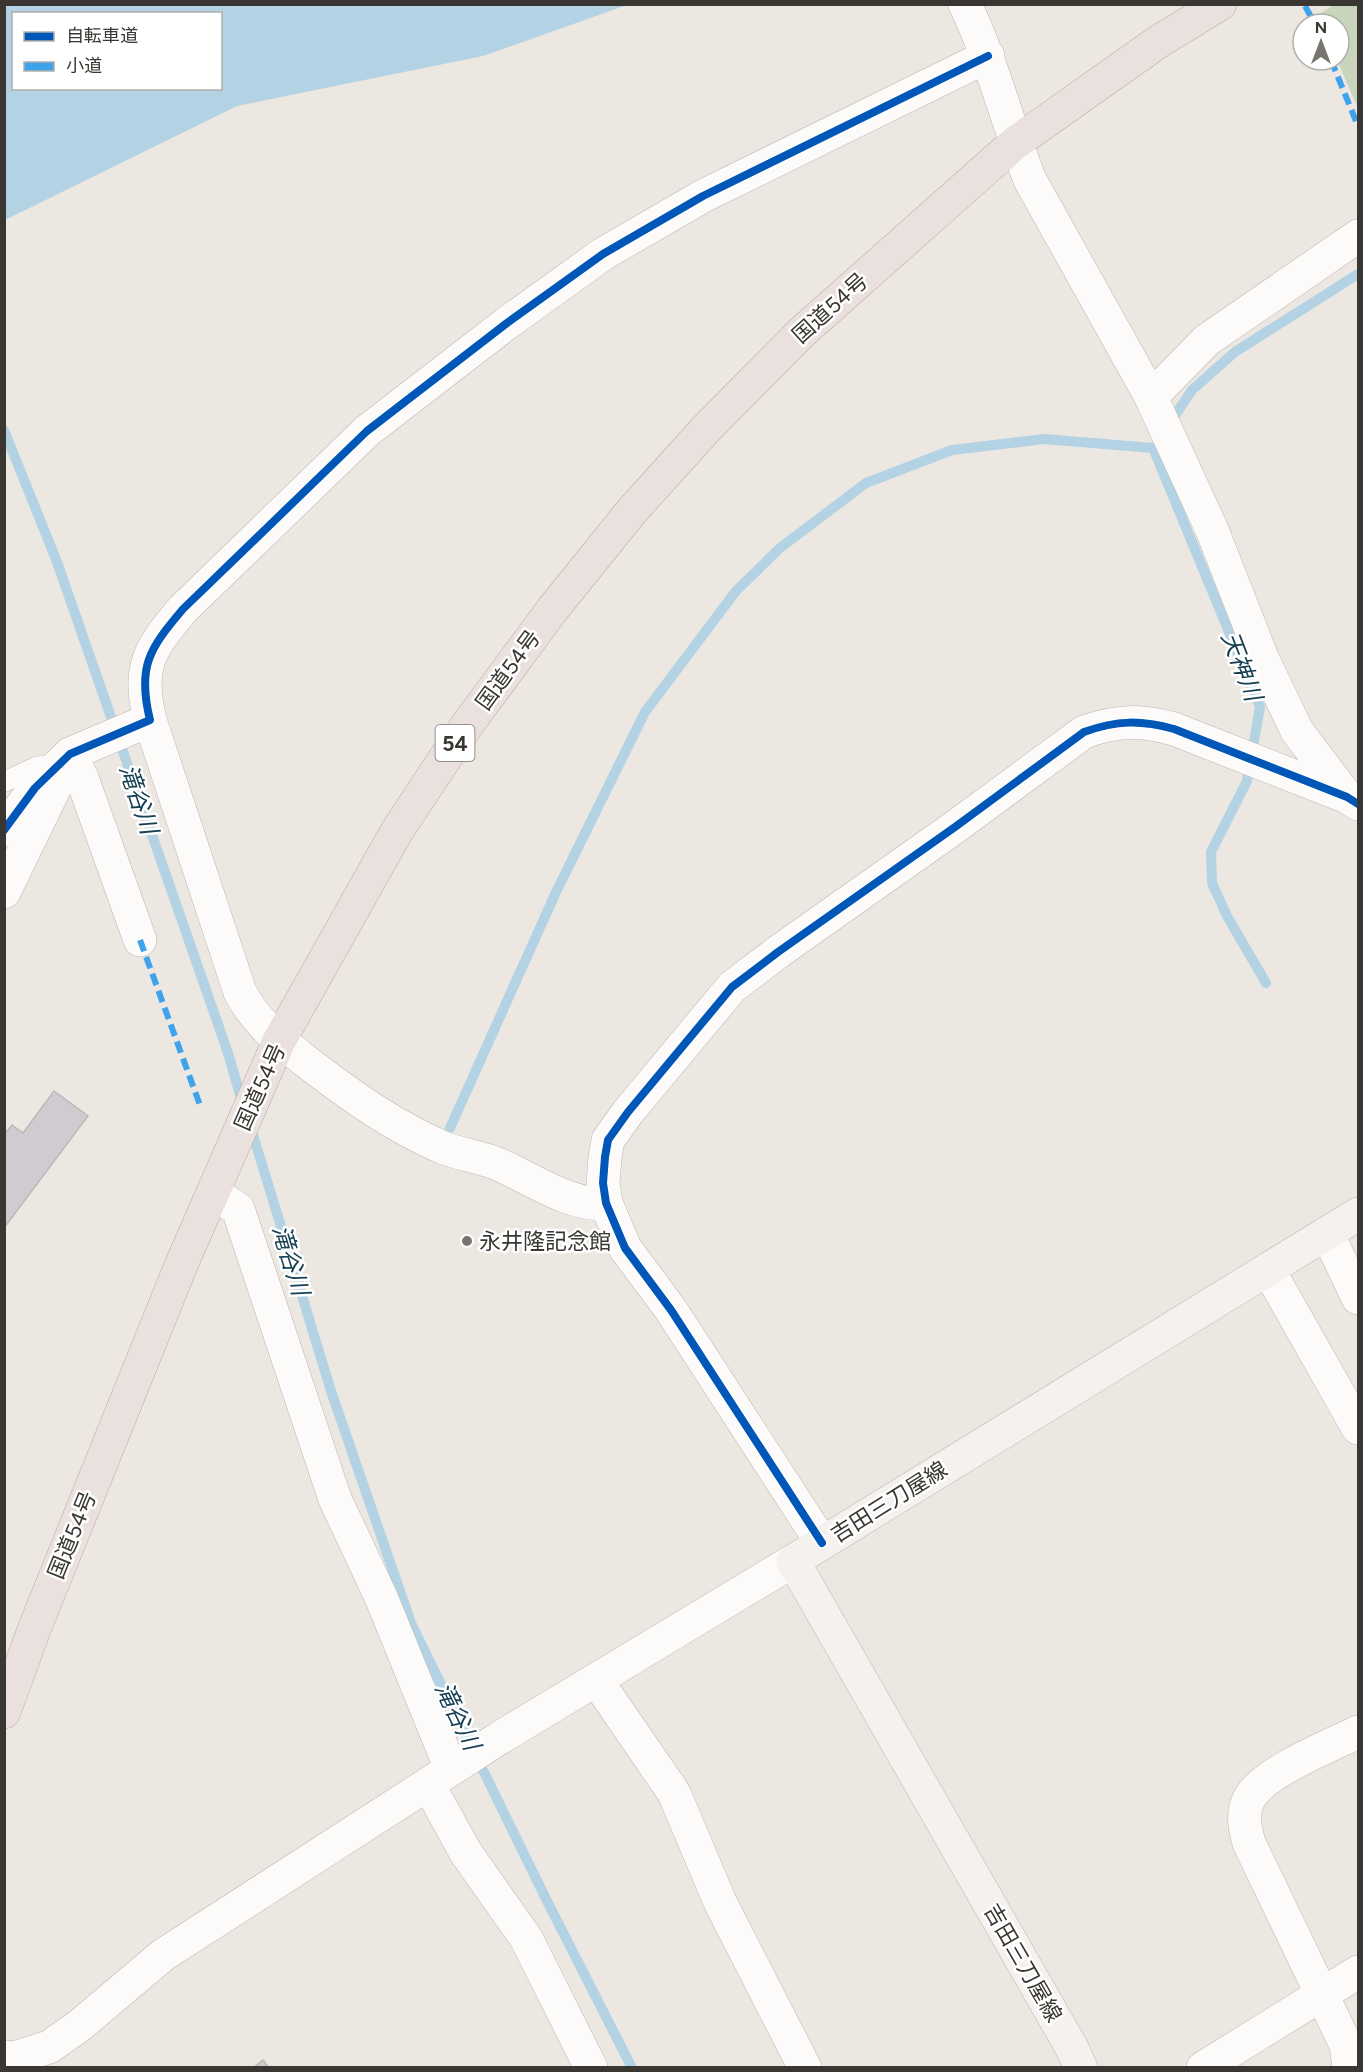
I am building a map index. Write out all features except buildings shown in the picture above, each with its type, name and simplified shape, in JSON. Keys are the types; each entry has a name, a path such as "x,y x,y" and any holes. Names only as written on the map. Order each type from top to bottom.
{"highway":[{"name":"国道54号","path":"4,1712 35,1627 182,1263 279,1041 397,831 467,725 552,610 631,512 705,430 801,333 1015,143 1158,42 1220,4"}],"main road":[{"name":"吉田三刀屋線","path":"1081,2067 793,1561 1359,1214"}],"street":[{"path":"606,1203 585,1203 571,1198 498,1163 447,1149 407,1131 357,1101 279,1041 248,1008 240,992 142,723 143,679 149,658 163,633 183,609 367,431 507,323 603,254 977,30 1015,143 1030,180 1151,397 1212,530 1263,660 1297,731 1355,797"},
{"path":"1151,397 1207,340 1359,236"},
{"path":"822,1544 671,1310 626,1248 606,1203 603,1183 604,1158 608,1140 628,1112 732,987 1084,732 1103,725 1126,722 1157,724 1355,797"},
{"path":"4,830 34,788 74,754 142,723"},
{"path":"4,892 74,754"},
{"path":"74,754 140,940"},
{"path":"213,1193 238,1209 335,1499 381,1597 466,1853 526,1938 591,2067"},
{"path":"1327,1233 1359,1298"},
{"path":"1268,1269 1359,1428"},
{"path":"4,2057 14,2058 49,2047 79,2026 163,1955 440,1777 793,1561"},
{"path":"597,1681 674,1793 720,1902 805,2067"},
{"path":"1349,2067 1346,2045 1249,1843 1244,1822 1248,1802 1258,1787 1276,1773 1359,1732"},
{"path":"1203,2067 1359,1972"}],"lane":[{"path":"4,782 36,767 74,754"}],"green space":[{"path":"1336,4 1358,5 1358,108 1342,72 1351,72 1351,12 1322,12"}],"water":[{"path":"5,4 627,4 483,56 237,106 5,220"}],"waterway":[{"path":"1170,423 1192,390 1235,352 1358,274"},
{"name":"滝谷川","path":"4,430 57,562 228,1053 243,1105"},
{"path":"450,1128 556,892 645,712 736,591 780,548 866,483 952,450 1044,439 1153,448"},
{"name":"天神川","path":"1153,448 1260,707 1247,781 1211,852 1212,883 1227,916 1266,983"},
{"name":"滝谷川","path":"250,1125 331,1391 411,1623 547,1901 632,2068"}],"marked path":[{"path":"1305,6 1308,12"},
{"path":"1336,72 1358,126"},
{"path":"140,940 201,1108"}],"cycle path":[{"path":"4,830 35,788 70,754 150,720 146,702 146,672 154,648 162,636 183,609 367,431 507,323 603,254 703,196 988,56"},
{"path":"822,1543 671,1310 625,1248 606,1203 603,1183 608,1140 628,1112 732,987 1084,732 1118,723 1151,724 1174,729 1347,797 1358,804"}],"place":[{"name":"永井隆記念館","path":"467,1241"}]}
